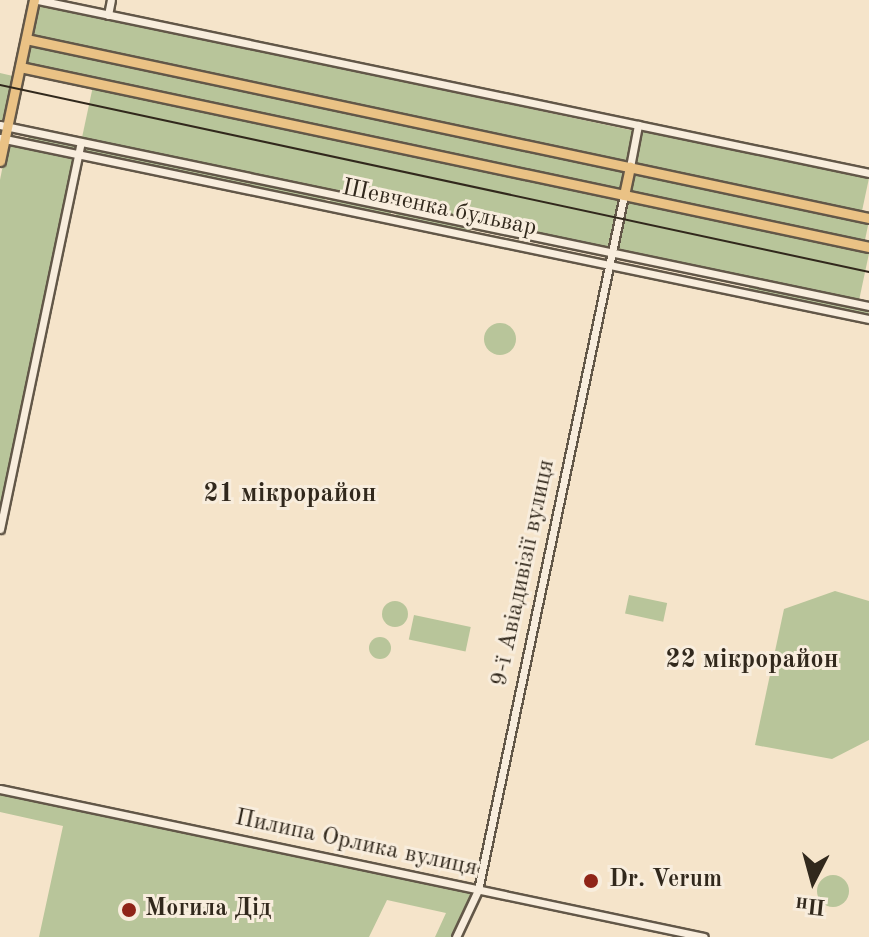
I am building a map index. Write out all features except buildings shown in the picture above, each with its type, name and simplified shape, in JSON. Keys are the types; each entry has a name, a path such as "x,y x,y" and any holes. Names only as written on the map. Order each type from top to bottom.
{"main road":[{"path":"0,161 4,126 36,0"},
{"path":"26,39 869,218"},
{"path":"20,67 869,247"},
{"path":"624,195 630,167"}],"street":[{"path":"36,0 869,173"},
{"path":"108,15 111,0"},
{"path":"630,167 638,125"},
{"name":"Шевченка бульвар","path":"4,126 869,306"},
{"name":"Шевченка бульвар","path":"2,139 869,319"},
{"path":"0,529 81,142"},
{"name":"9-ї Авіадивізії вулиця","path":"456,937 478,890 624,195"},
{"path":"472,236 475,223"},
{"path":"745,293 748,280"},
{"name":"Пилипа Орлика вулиця","path":"0,789 704,937"}],"green space":[{"path":"37,4 634,131 627,163 30,36"},
{"path":"29,44 625,171 621,190 25,64"},
{"path":"0,73 13,76 3,122 0,121"},
{"path":"93,86 620,198 609,250 82,138"},
{"path":"641,130 869,178 862,213 634,164"},
{"path":"29,134 78,144 76,151 28,141"},
{"path":"7,144 75,159 0,514 0,180"},
{"path":"83,146 326,198 324,204 82,153"},
{"path":"632,172 869,222 865,242 628,192"},
{"path":"331,197 392,209 391,216 330,204"},
{"path":"626,199 869,251 859,300 616,248"},
{"path":"397,210 472,225 470,231 396,217"},
{"path":"750,283 869,308 868,316 748,291"},
{"path":"500,323 511,328 516,339 511,350 500,355 489,350 484,339 489,328"},
{"path":"835,591 869,601 869,740 832,759 755,745 784,609"},
{"path":"629,595 667,603 663,622 625,614"},
{"path":"395,601 404,605 408,614 404,623 395,627 386,623 382,614 386,605"},
{"path":"414,615 471,627 466,652 409,639"},
{"path":"376,637 384,637 391,648 384,659 376,659 369,652 369,644"},
{"path":"0,794 473,893 452,937 435,937 446,913 387,900 369,937 39,937 63,826 0,812"},
{"path":"833,875 844,880 849,891 844,902 833,907 822,902 817,891 822,880"}],"tram line":[{"path":"0,85 869,272"}],"place":[{"name":"Dr. Verum","path":"591,881"},
{"name":"Могила Дiд","path":"129,910"}],"district":[{"name":"21 мікрорайон","path":"290,495"},
{"name":"22 мікрорайон","path":"752,661"}]}
